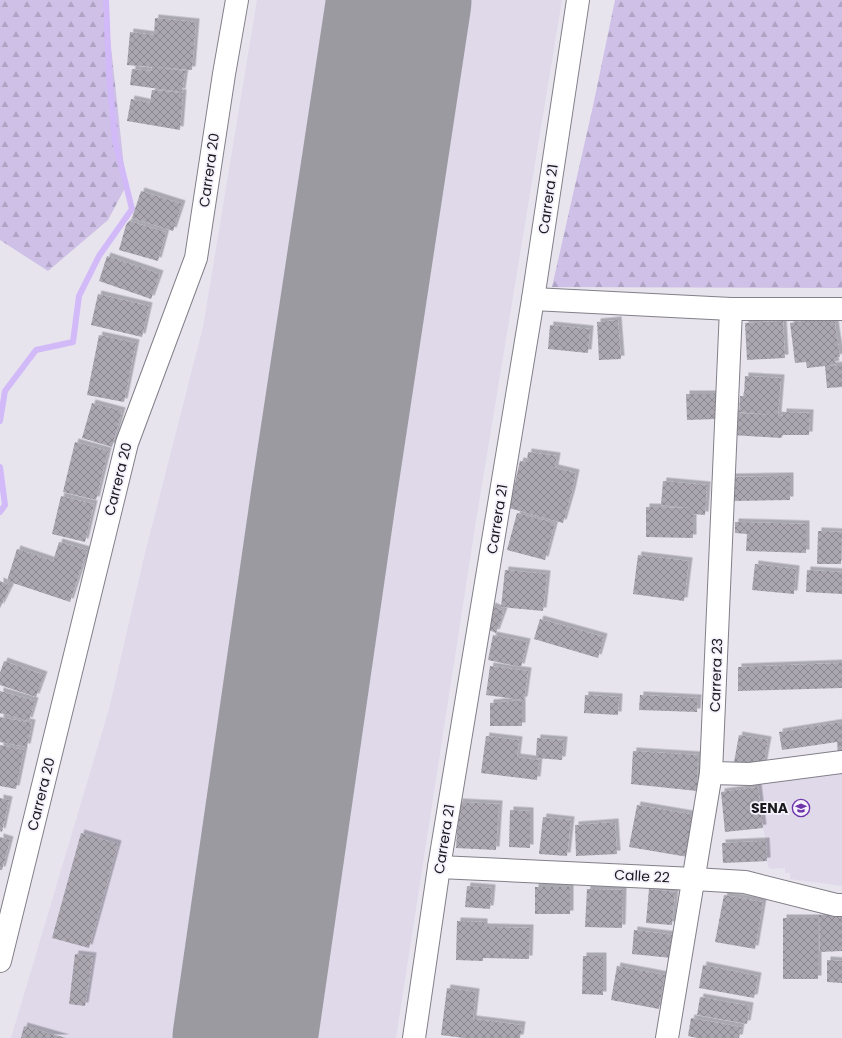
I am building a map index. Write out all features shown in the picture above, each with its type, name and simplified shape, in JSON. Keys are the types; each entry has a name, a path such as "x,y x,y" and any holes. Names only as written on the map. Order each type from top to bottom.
{"street":[{"name":"Carrera 20","path":"0,961 127,443 196,258 224,74 237,0"},
{"name":"Carrera 21","path":"414,1038 439,867 533,300 578,0"},
{"path":"533,300 731,309 842,309"},
{"name":"Carrera 23","path":"667,1038 711,773 731,309"},
{"path":"711,773 750,774 842,762"},
{"name":"Calle 22","path":"439,867 745,882 836,905 842,905"}],"shaded area":[{"path":"257,0 562,0 476,521 396,1038 11,1038 109,709 145,553 203,327"},
{"name":"SENA","path":"842,769 842,886 790,879 790,873 785,873 785,868 769,869 757,779"}],"green space":[{"path":"0,0 106,0 126,186 108,220 48,271 0,240"},
{"path":"615,0 842,0 842,288 552,287 593,106"}],"building":[{"path":"155,18 196,22 192,70 154,67 185,71 182,92 130,85 132,69 151,71 152,67 127,65 130,32 154,35"},
{"path":"152,90 183,93 180,130 127,121 131,99 150,103"},
{"path":"141,191 182,204 173,231 132,218"},
{"path":"129,221 166,232 158,261 119,250 126,225"},
{"path":"107,256 160,274 151,299 99,281"},
{"path":"98,294 149,306 142,337 91,325"},
{"path":"834,317 840,357 834,358 836,364 827,366 842,365 842,387 827,388 825,366 807,368 806,362 795,363 790,323"},
{"path":"618,320 621,359 599,360 597,322"},
{"path":"783,321 785,358 747,360 745,323"},
{"path":"550,325 590,329 588,353 548,349"},
{"path":"99,335 136,343 124,402 87,395"},
{"path":"745,376 781,378 778,415 783,416 783,412 810,413 809,435 783,435 781,438 732,435 734,413 773,415 739,412 740,396 744,396"},
{"path":"686,394 717,394 717,419 687,420"},
{"path":"92,403 122,411 112,447 82,438"},
{"path":"75,442 108,451 96,500 63,492"},
{"path":"528,452 557,456 555,468 576,473 563,523 509,508 520,461 527,462"},
{"path":"790,476 790,500 731,501 730,477"},
{"path":"663,481 707,485 705,515 693,514 693,538 646,537 646,507 689,508 661,505"},
{"path":"61,496 94,504 85,542 52,534"},
{"path":"517,513 555,523 545,560 507,550"},
{"path":"735,522 806,524 806,553 746,551 747,534 735,533"},
{"path":"818,531 842,532 841,564 817,564"},
{"path":"59,542 87,550 70,602 7,581 17,549 53,561"},
{"path":"638,555 689,561 684,601 633,594"},
{"path":"755,564 796,569 794,594 752,590"},
{"path":"505,570 547,574 543,611 501,607"},
{"path":"807,570 842,572 842,594 806,592"},
{"path":"0,581 11,586 0,608"},
{"path":"492,606 504,611 496,633 484,628"},
{"path":"540,619 604,637 598,658 534,639"},
{"path":"493,635 527,642 521,667 488,660"},
{"path":"4,661 44,675 36,697 0,685 0,673"},
{"path":"842,663 842,688 738,691 738,667"},
{"path":"490,666 528,671 524,700 486,695"},
{"path":"0,691 35,701 29,721 0,713"},
{"path":"585,695 619,697 618,715 584,713"},
{"path":"640,695 698,698 697,712 639,710"},
{"path":"522,700 522,726 490,726 490,703"},
{"path":"0,717 32,723 27,747 0,742"},
{"path":"842,722 842,753 838,754 837,742 782,750 779,732"},
{"path":"739,735 768,740 763,767 734,762"},
{"path":"486,736 519,740 517,757 539,760 537,780 481,773"},
{"path":"537,738 564,740 562,760 536,758"},
{"path":"0,745 24,750 16,789 0,786"},
{"path":"633,751 698,755 697,791 631,784"},
{"path":"758,787 763,828 725,832 721,792"},
{"path":"0,798 9,800 2,832 0,831"},
{"path":"459,802 499,804 496,850 456,848"},
{"path":"637,805 696,815 688,857 629,847"},
{"path":"510,810 530,811 530,848 509,847"},
{"path":"543,817 571,820 567,856 539,854"},
{"path":"615,822 617,854 576,856 575,825"},
{"path":"81,833 118,844 89,948 52,938"},
{"path":"0,837 10,840 2,870 0,870"},
{"path":"766,841 767,861 723,863 722,843"},
{"path":"467,886 492,888 490,909 465,907"},
{"path":"535,887 570,887 570,914 535,914"},
{"path":"587,889 623,890 622,928 585,927"},
{"path":"649,889 675,892 672,925 646,923"},
{"path":"724,895 763,902 755,949 715,942"},
{"path":"842,914 842,951 820,952 819,915"},
{"path":"783,918 818,918 818,979 783,979"},
{"path":"457,921 484,922 484,927 530,928 529,959 483,958 483,961 456,960"},
{"path":"634,930 674,935 672,958 632,954"},
{"path":"75,954 93,956 85,1006 69,1004"},
{"path":"583,956 603,956 603,995 582,994"},
{"path":"827,960 842,961 842,983 827,982"},
{"path":"703,965 758,976 754,998 699,988"},
{"path":"617,966 665,975 659,1009 611,1000"},
{"path":"447,988 476,992 473,1019 522,1025 520,1038 464,1038 441,1035"},
{"path":"700,997 750,1006 747,1024 697,1015"},
{"path":"691,1018 741,1027 739,1038 697,1038 688,1036"},
{"path":"24,1026 66,1038 21,1038"}],"waterway":[{"path":"0,421 5,391 36,350 73,342 79,296 99,256 132,209 115,141 109,75 106,0"},
{"path":"0,467 5,505 0,512"}],"runway":[{"path":"245,1038 323,500 399,0"}],"place":[{"name":"SENA","path":"801,808"}]}
